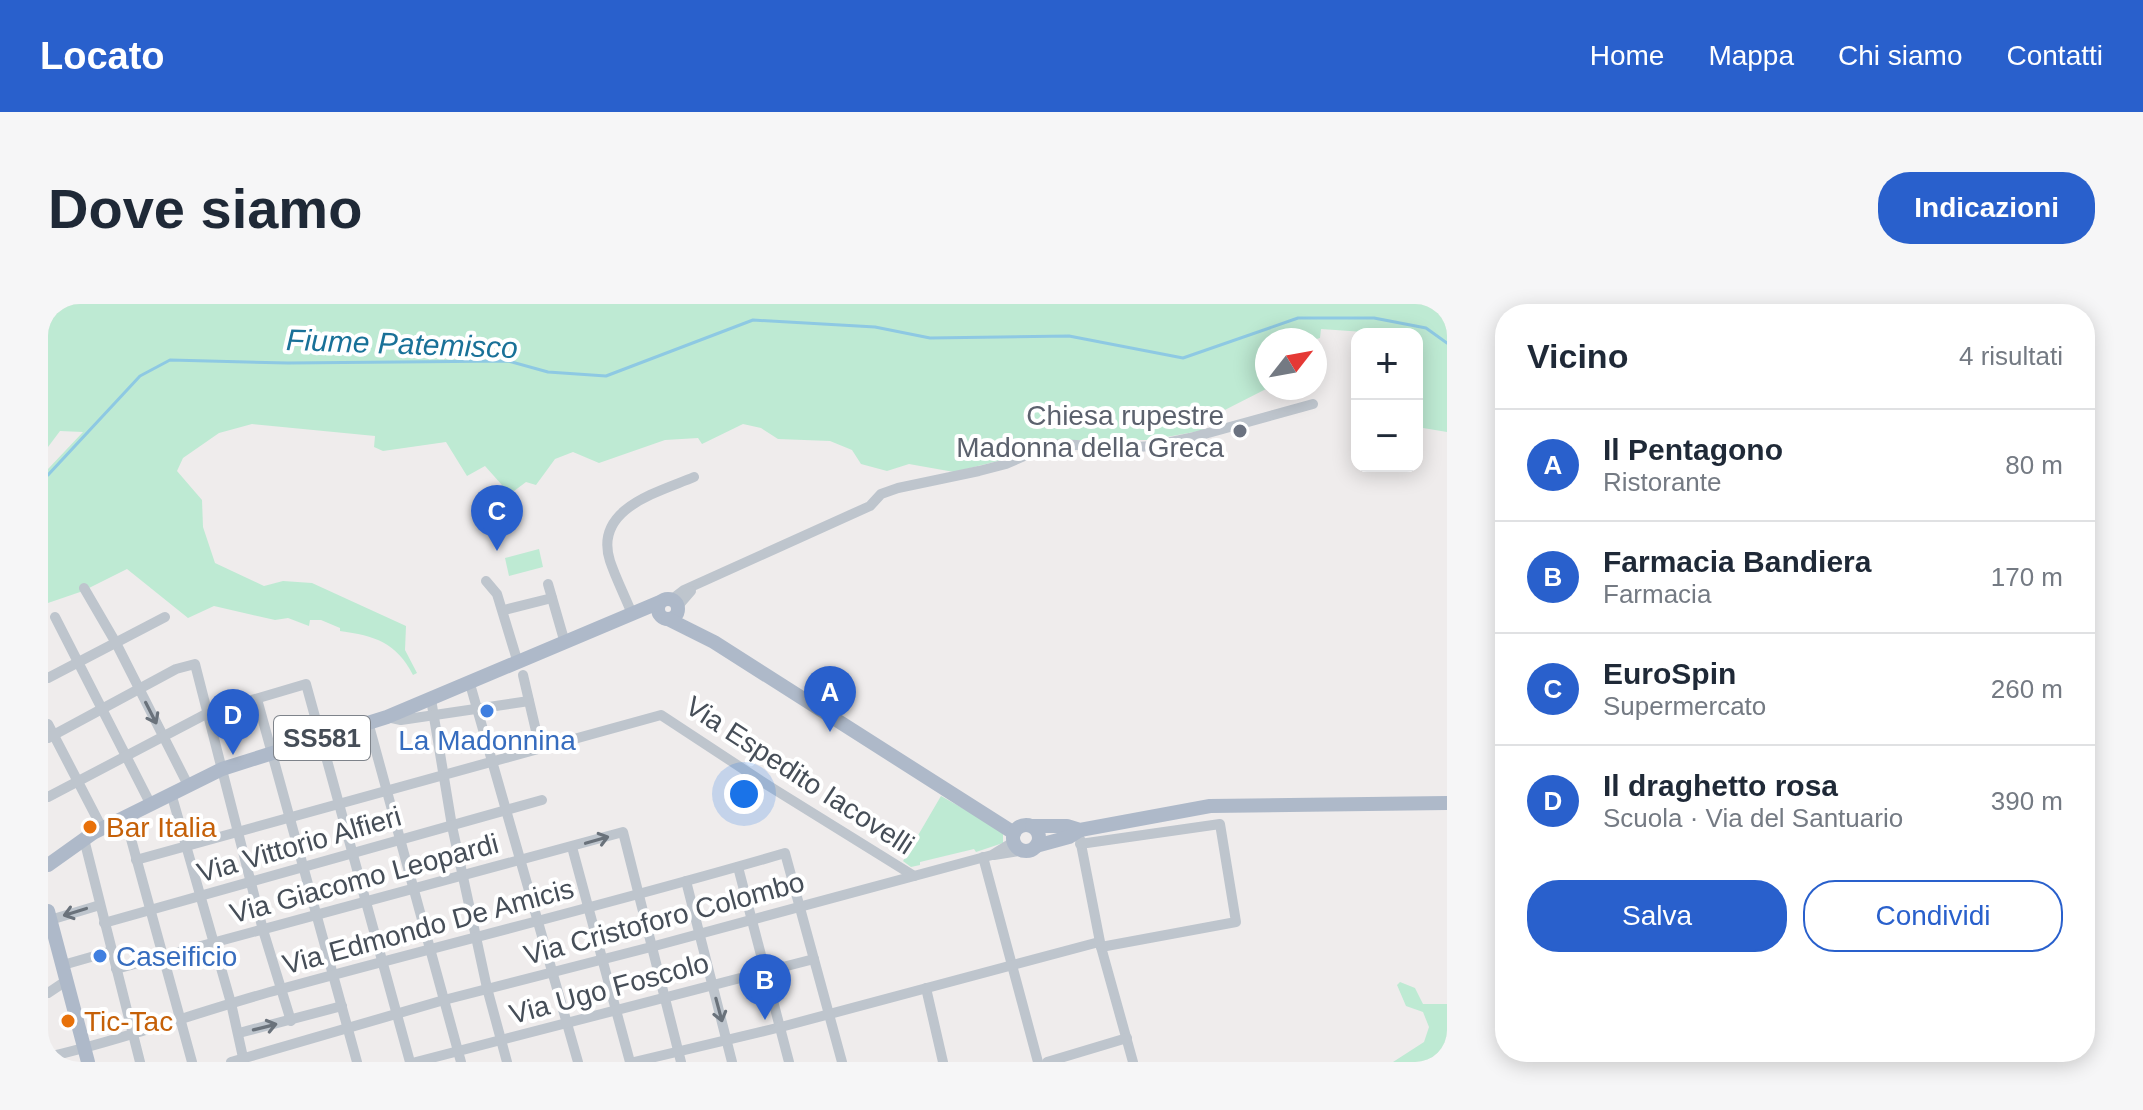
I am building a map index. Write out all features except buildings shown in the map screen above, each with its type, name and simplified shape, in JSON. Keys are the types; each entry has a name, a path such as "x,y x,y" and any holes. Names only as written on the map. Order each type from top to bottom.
{"main road":[{"name":"SS581","path":"48,865 102,828 222,769 387,717 470,684 521,669 565,643 632,614 669,609"},
{"name":"SS581","path":"604,626 669,609"},
{"path":"669,609 699,633 979,809 1021,830 1039,835 1030,848"},
{"path":"1021,830 1015,844 1030,848 1210,806 1447,803"},
{"path":"1021,830 1067,826 1080,837"},
{"path":"50,924 86,1055"}],"street":[{"path":"669,609 699,585 870,506 881,494 898,488 1006,464 1045,447 1061,444 1122,448 1152,446 1313,404"},
{"path":"632,614 609,559 609,537 614,525 629,506 694,477"},
{"path":"136,860 540,748 504,610 497,594 486,581"},
{"path":"548,584 565,643"},
{"path":"84,588 116,643 188,785"},
{"path":"504,610 552,598"},
{"path":"55,617 150,803"},
{"path":"48,678 165,617"},
{"path":"51,736 176,669 195,664 263,930 291,1021"},
{"path":"48,797 208,713 306,684 410,1062"},
{"path":"470,684 578,1062"},
{"path":"257,699 357,1062"},
{"path":"431,699 452,826 487,988 507,1062"},
{"path":"387,717 401,720 529,701"},
{"name":"Via Espedito Iacovelli","path":"540,748 661,715 914,876"},
{"path":"368,722 459,1057"},
{"path":"48,724 51,736 102,828"},
{"path":"171,793 231,1003 243,1060"},
{"name":"Via Vittorio Alfieri","path":"104,923 542,800"},
{"path":"125,817 192,1062"},
{"path":"572,847 632,1062 680,1057 727,1040 1100,945 1236,922 1220,824 1080,837 1100,945 1133,1062"},
{"name":"Via Cristoforo Colombo","path":"988,856 1010,844 1021,830"},
{"name":"Via Giacomo Leopardi","path":"116,969 623,832 639,894"},
{"path":"84,839 140,1062"},
{"name":"Via Cristoforo Colombo","path":"231,1062 487,988 988,856 1030,848"},
{"name":"Via Edmondo De Amicis","path":"48,1057 86,1055 180,1017 785,853 799,907"},
{"path":"988,856 1038,1062"},
{"path":"738,867 789,1062"},
{"path":"686,881 732,1062"},
{"path":"639,894 680,1057"},
{"path":"50,924 100,905"},
{"path":"799,907 830,1013 838,1061"},
{"path":"63,965 112,951"},
{"name":"Via Ugo Foscolo","path":"416,1062 459,1057 567,1022 814,959"},
{"path":"48,993 66,981"},
{"path":"926,988 943,1062"},
{"path":"239,1033 342,1006"},
{"path":"1047,1062 1127,1038"}],"green space":[{"path":"48,304 1447,304 1447,432 1423,428 1423,328 1351,328 1351,331 1255,328 1255,395 1203,422 1205,430 1150,440 1041,443 998,461 954,472 909,464 887,471 861,464 852,450 830,441 778,439 761,428 743,424 702,444 698,438 665,440 599,463 573,452 555,459 536,485 526,482 510,494 485,466 467,476 446,442 383,451 374,447 375,436 252,424 219,433 183,458 177,471 202,500 203,527 215,563 264,586 283,581 312,583 406,626 405,650 417,673 413,675 399,655 383,642 340,631 340,628 321,620 310,620 309,626 288,618 275,620 214,606 188,618 127,569 83,591 48,603 48,469 83,432 60,431 48,447"},
{"path":"539,549 543,567 509,576 505,558"},
{"path":"941,796 1003,831 1003,843 976,852 974,849 920,862 920,865 911,867 903,861"},
{"path":"1400,982 1415,988 1423,1004 1447,1004 1447,1062 1393,1062 1424,1042 1429,1027 1423,1012 1406,1006 1397,985"}],"waterway":[{"name":"Fiume Patemisco","path":"48,475 140,376 170,360 288,363 508,361 548,372 606,376 753,320 875,327 930,338 1069,336 1183,358 1298,318 1374,318 1426,328 1447,343"}],"place":[{"name":"Chiesa rupestre Madonna della Greca","path":"1240,431"},
{"name":"EuroSpin","path":"497,551"},
{"name":"La Madonnina","path":"487,711"},
{"name":"Il Pentagono","path":"830,732"},
{"name":"Il draghetto rosa","path":"233,755"},
{"name":"Bar Italia","path":"90,827"},
{"name":"Caseificio","path":"100,956"},
{"name":"Farmacia Bandiera","path":"765,1020"},
{"name":"Tic-Tac","path":"68,1021"}]}
